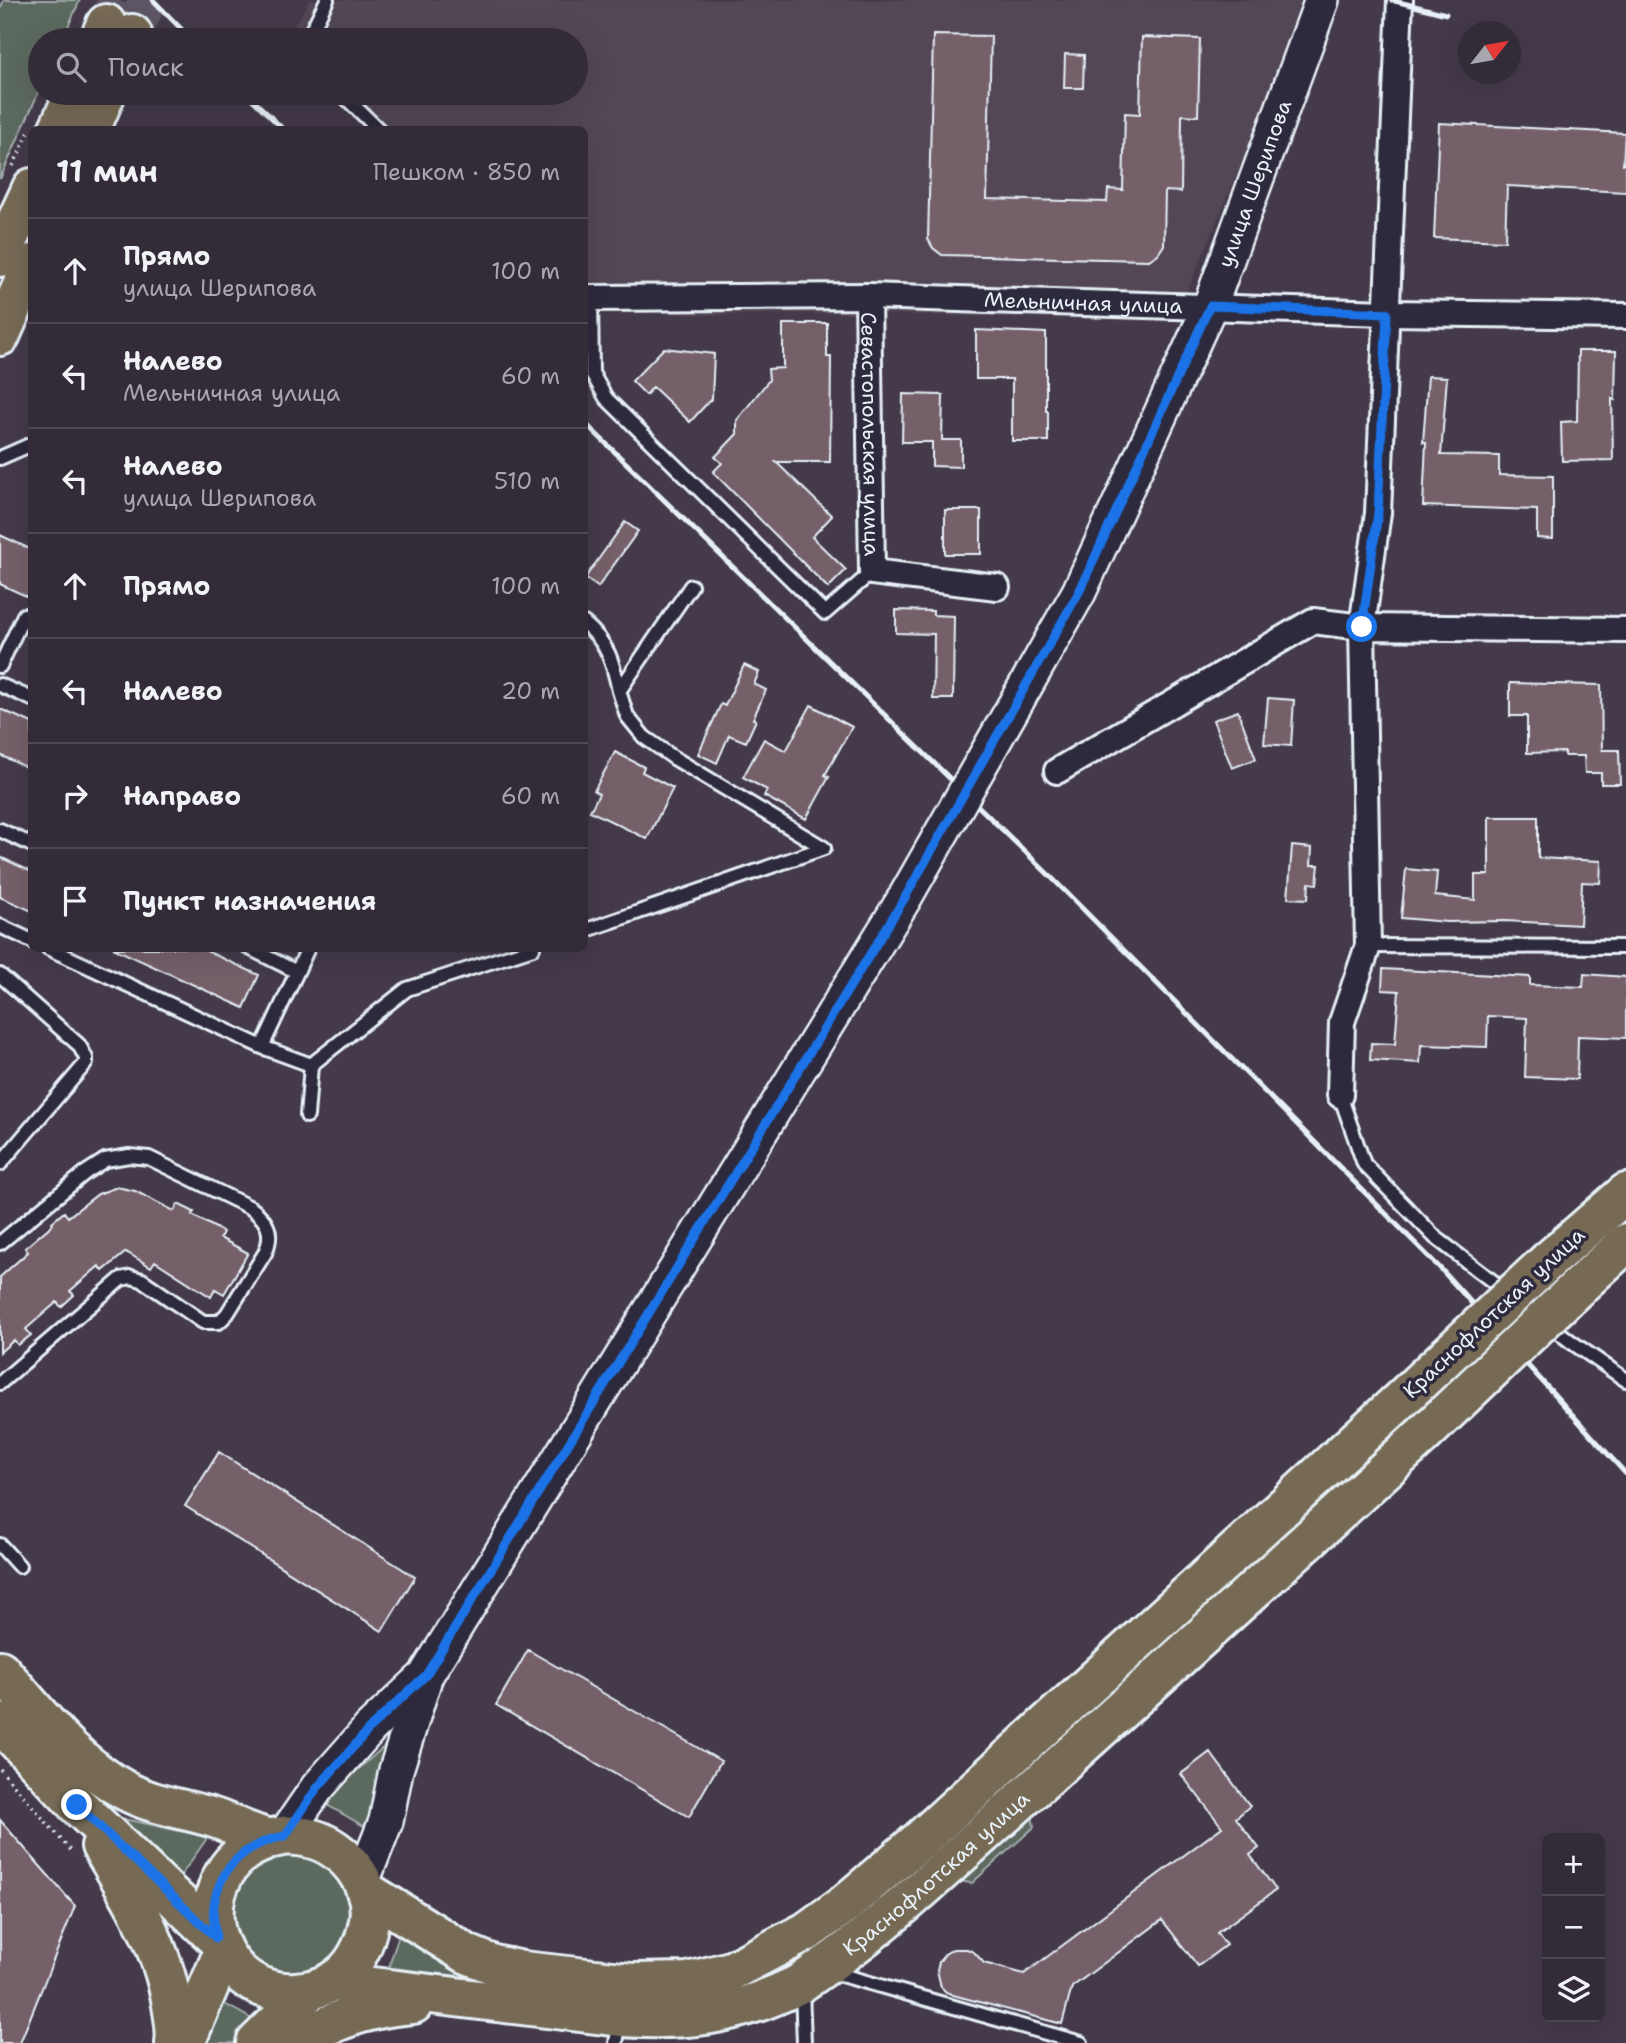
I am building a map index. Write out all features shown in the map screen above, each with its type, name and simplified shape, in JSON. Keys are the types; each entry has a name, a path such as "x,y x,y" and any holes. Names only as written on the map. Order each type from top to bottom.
{"main road":[{"name":"улица Шерипова","path":"426,1675 904,899 1079,592 1210,306 1322,0"},
{"path":"47,126 65,105"},
{"path":"92,126 101,105"},
{"path":"0,257 22,178"},
{"path":"0,336 28,273"},
{"name":"Краснофлотская улица","path":"364,1886 467,1954 494,1965 523,1971 632,1983 688,1982 731,1971 806,1932 845,1904 920,1840 1395,1405 1549,1260 1626,1193"},
{"name":"Краснофлотская улица","path":"320,1986 482,2000 619,2030 738,2010 794,1987 851,1947 905,1903 1159,1676 1422,1437 1626,1242"},
{"path":"0,1670 86,1765 127,1792 163,1805 277,1837 308,1838 331,1847 349,1862 364,1886 370,1917 365,1942 351,1965 320,1986 257,2043"},
{"path":"185,2043 219,1946 213,1907 222,1877 242,1853 277,1837 370,1728 426,1675"},
{"path":"364,1886 386,1821 396,1770 426,1675"},
{"path":"0,1723 77,1805 219,1946 239,1973 260,1986 284,1993 320,1986"},
{"path":"77,1805 150,1933 168,1980 177,2032 175,2043"},
{"path":"297,2043 310,2034 356,2014 397,2005 482,2000"}],"street":[{"path":"1340,1095 1342,1022 1368,946 1362,627 1378,513 1400,0"},
{"name":"Мельничная улица","path":"588,300 868,296 1387,313 1626,316"},
{"name":"Севастопольская улица","path":"868,296 872,572 997,587"},
{"path":"1057,771 1313,621 1362,627 1626,630"}],"lane":[{"path":"313,28 327,0"},
{"path":"353,105 375,126"},
{"path":"588,300 592,373 606,398 825,613 872,572"},
{"path":"0,458 28,446"},
{"path":"619,691 691,586"},
{"path":"1,662 24,615 28,617"},
{"path":"588,626 599,636 612,659 627,716 644,737 674,758 824,848 588,930"},
{"path":"0,685 28,697"},
{"path":"0,830 28,843"},
{"path":"0,926 28,939"},
{"path":"1368,946 1626,947"},
{"path":"57,952 262,1047 311,1065"},
{"path":"257,952 297,972"},
{"path":"262,1047 306,952"},
{"path":"307,1116 311,1065 407,989 521,952"},
{"path":"0,975 79,1045 86,1058 86,1063 0,1164"},
{"path":"1340,1095 1364,1164 1435,1237 1570,1342 1626,1380"},
{"path":"0,1243 85,1172 106,1160 129,1156 149,1158 251,1208 263,1218 270,1242 228,1314 219,1322 202,1322 142,1280 131,1277 121,1279 0,1383"},
{"path":"0,1545 19,1566"},
{"path":"804,2043 811,1975 1081,2043"}],"shaded area":[{"path":"310,0 1310,0 1175,321 832,313 711,315 588,308 588,126 364,126 342,105 588,105 588,28 292,28"}],"green space":[{"path":"4,0 80,0 67,28 28,28 28,105 33,105 0,179 0,9"},
{"path":"389,1742 369,1829 322,1802"},
{"path":"1030,1802 1034,1827 972,1883 947,1880"},
{"path":"124,1819 208,1837 179,1878"},
{"path":"290,1855 313,1859 332,1872 345,1891 349,1914 345,1937 332,1956 313,1969 290,1973 267,1969 248,1956 235,1937 231,1914 235,1891 248,1872 267,1859"},
{"path":"403,1922 468,1977 386,1976"},
{"path":"214,1998 259,2023 240,2043 205,2043"}],"building":[{"path":"933,35 991,36 987,199 1107,202 1108,189 1123,190 1125,113 1140,114 1142,37 1200,39 1198,116 1182,115 1181,192 1165,191 1164,245 1158,254 1149,260 942,255 933,248 928,239"},
{"path":"1065,54 1084,55 1083,88 1064,88"},
{"path":"1439,123 1625,133 1623,164 1626,164 1626,192 1507,186 1505,241 1434,238"},
{"path":"827,323 827,357 831,357 830,462 776,462 832,516 812,537 846,570 828,588 713,472 722,463 715,457 737,434 737,420 769,380 768,369 783,368 783,324"},
{"path":"976,330 1046,333 1048,441 1012,441 1012,379 976,379"},
{"path":"664,348 714,354 712,398 690,422 653,387 646,395 632,381"},
{"path":"1578,351 1616,351 1615,400 1612,399 1613,460 1562,461 1561,422 1577,421"},
{"path":"1428,376 1447,377 1441,455 1499,456 1499,475 1553,476 1553,539 1537,538 1537,510 1423,506 1426,442 1423,442"},
{"path":"903,394 943,395 942,440 961,440 961,467 932,466 932,442 902,442"},
{"path":"945,510 981,510 981,554 945,554"},
{"path":"625,522 638,531 598,587 588,580 588,574"},
{"path":"0,535 28,548 28,597 0,584"},
{"path":"896,610 933,611 933,615 954,616 953,699 933,699 934,634 896,633"},
{"path":"744,665 759,672 754,684 766,690 746,742 729,735 717,763 698,754 721,704 725,706"},
{"path":"1510,683 1601,685 1602,750 1619,750 1620,784 1601,784 1601,773 1585,773 1584,756 1565,756 1565,752 1527,753 1527,716 1510,716"},
{"path":"1268,698 1294,700 1291,746 1264,744"},
{"path":"811,705 852,727 825,775 829,777 806,819 764,796 767,790 743,777 764,739 786,751"},
{"path":"0,709 28,721 28,768 0,755"},
{"path":"1238,711 1256,759 1232,768 1213,720"},
{"path":"615,752 644,767 642,772 673,788 647,839 590,811 599,794 594,791"},
{"path":"1489,817 1538,817 1538,858 1601,861 1600,883 1582,882 1580,925 1505,921 1447,922 1401,918 1406,869 1437,872 1435,896 1475,900 1475,875 1489,875"},
{"path":"1292,846 1312,848 1311,865 1319,865 1317,884 1309,883 1308,899 1288,898"},
{"path":"0,857 28,870 28,909 0,897"},
{"path":"122,952 209,952 259,975 244,1008"},
{"path":"1383,969 1530,977 1530,985 1583,987 1584,974 1626,977 1626,1038 1578,1036 1577,1079 1525,1077 1527,1018 1488,1016 1487,1047 1421,1045 1420,1063 1370,1060 1371,1043 1395,1044 1399,991 1382,990"},
{"path":"117,1187 135,1191 174,1211 178,1204 194,1212 192,1215 223,1232 220,1238 248,1253 224,1294 215,1289 211,1297 155,1261 151,1267 126,1252 103,1271 99,1266 70,1291 74,1295 61,1307 57,1302 26,1329 31,1335 18,1345 14,1340 0,1352 0,1277 28,1252 25,1248 64,1212 68,1217 98,1194"},
{"path":"219,1452 415,1577 382,1631 185,1506"},
{"path":"528,1650 721,1761 689,1817 496,1705"},
{"path":"1210,1752 1250,1806 1236,1818 1259,1848 1250,1855 1276,1890 1217,1933 1226,1945 1198,1966 1162,1920 1072,1987 1062,2024 953,1995 941,1987 937,1970 939,1962 953,1949 967,1949 974,1952 984,1963 1024,1974 1222,1827 1181,1774"},
{"path":"0,1820 75,1906 20,2043 0,2043"}],"tunnel":[{"path":"106,24 118,0"},
{"path":"135,28 148,0"}],"railway":[{"path":"153,0 180,28"},
{"path":"1391,0 1446,14"},
{"path":"258,105 280,126"},
{"path":"588,426 1051,877 1440,1268 1626,1474"}],"route":[{"path":"77,1805 216,1938 213,1907 222,1877 242,1853 270,1839 285,1836 317,1788 370,1728 426,1675 904,899 1079,592 1210,306 1387,313 1378,513 1362,627"}]}
